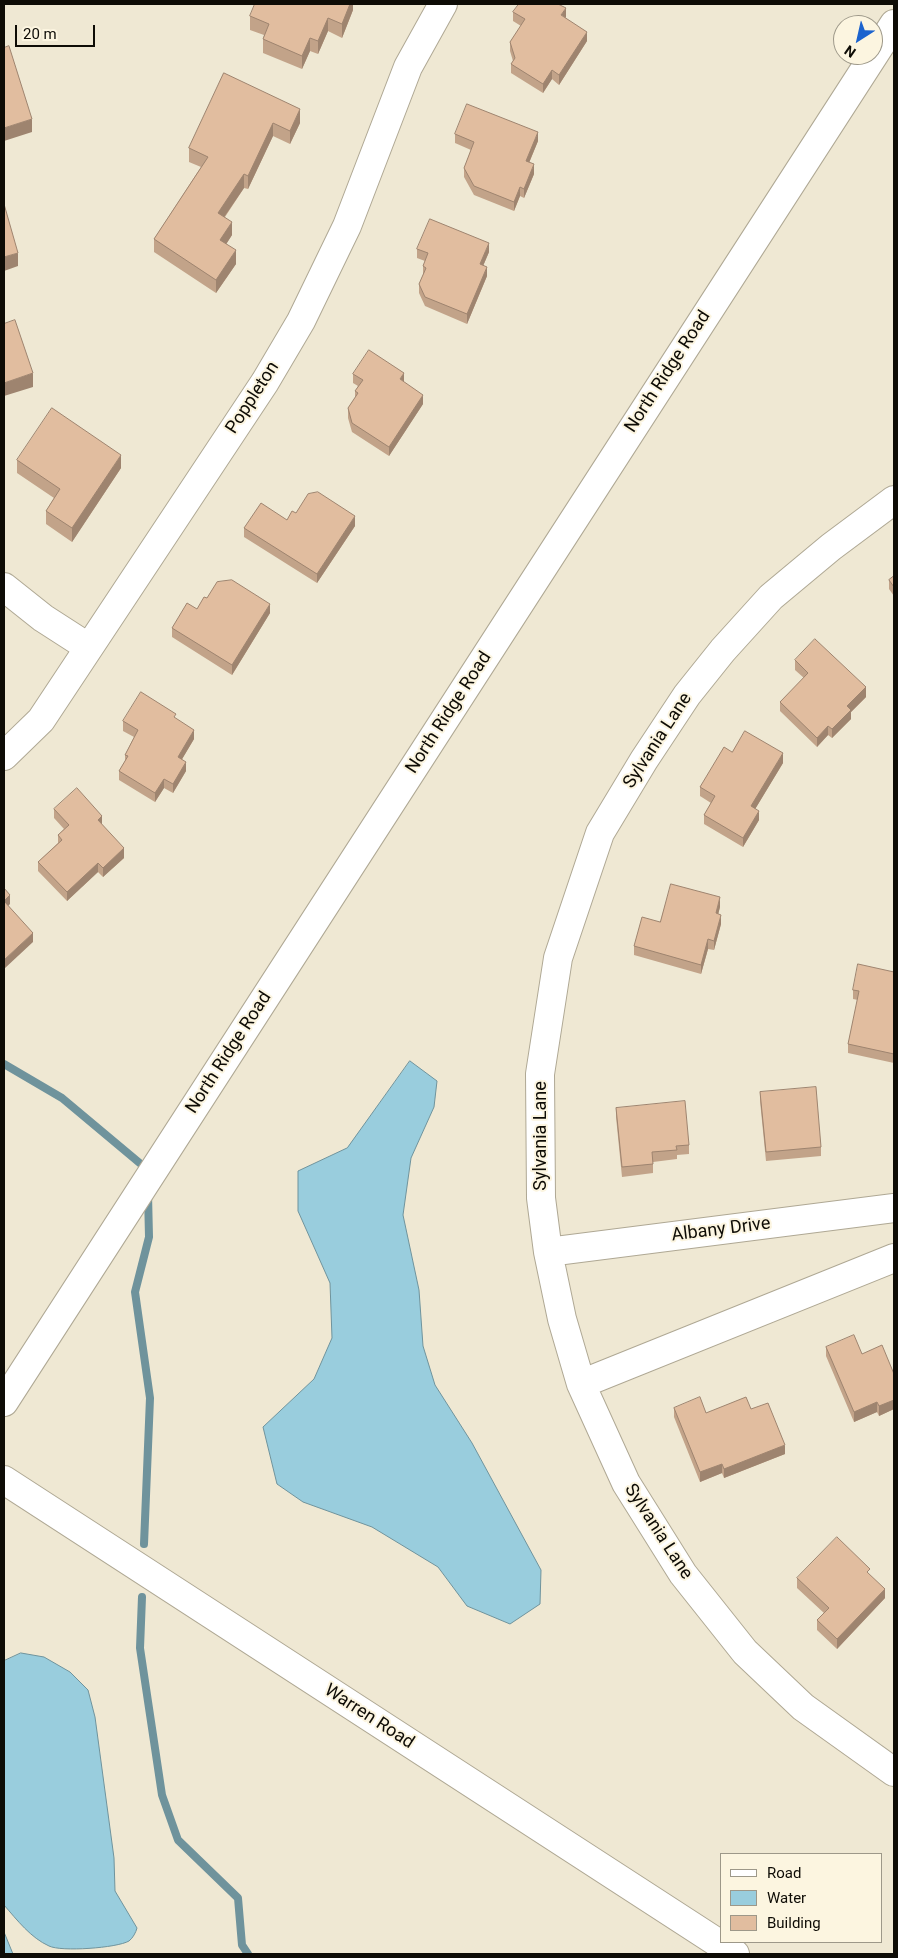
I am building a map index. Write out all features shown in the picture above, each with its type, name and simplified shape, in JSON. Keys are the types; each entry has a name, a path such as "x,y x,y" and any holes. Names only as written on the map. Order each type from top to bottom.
{"street":[{"name":"Poppleton","path":"4,756 41,720 265,382 301,321 346,226 408,67 442,4"},
{"name":"North Ridge Road","path":"4,1402 894,24"},
{"name":"Sylvania Lane","path":"894,500 831,546 771,597 723,650 687,695 644,760 600,833 558,958 540,1074 541,1198 548,1252 562,1319 581,1384 626,1483 683,1574 740,1645 803,1708 894,1772"},
{"path":"4,587 43,618 88,647"},
{"name":"Albany Drive","path":"548,1252 894,1208"},
{"path":"581,1384 894,1258"},
{"name":"Warren Road","path":"4,1480 735,1954"}],"water":[{"path":"410,1061 437,1081 434,1107 411,1158 403,1215 419,1290 423,1346 435,1385 472,1443 541,1570 540,1604 510,1624 467,1606 438,1567 372,1527 303,1502 277,1484 263,1427 314,1379 332,1338 330,1283 298,1211 298,1171 347,1148"},
{"path":"21,1653 44,1657 70,1672 88,1690 95,1717 114,1858 115,1891 137,1928 129,1941 113,1946 76,1949 55,1948 42,1943 30,1933 4,1905 4,1661"},
{"path":"4,1932 13,1954 4,1954"}],"building":[{"path":"255,4 350,4 342,24 328,18 318,41 310,38 302,56 263,39 269,24 250,16"},
{"path":"519,4 558,4 566,8 561,15 587,32 559,75 552,70 543,84 511,64 515,58 510,42 525,19 513,12"},
{"path":"9,46 32,119 4,128 4,48"},
{"path":"224,73 300,109 290,131 273,123 248,176 244,174 218,213 232,222 220,240 236,250 216,280 154,239 208,157 189,148"},
{"path":"467,104 538,132 526,161 534,164 524,189 520,187 514,202 474,186 464,168 474,142 455,134"},
{"path":"4,204 18,253 4,257"},
{"path":"430,219 489,243 480,264 487,267 467,314 425,297 419,284 426,268 423,266 428,253 417,249"},
{"path":"15,320 33,373 4,383 4,324"},
{"path":"369,350 404,373 400,379 423,395 389,447 352,423 348,408 358,393 355,391 363,380 353,374"},
{"path":"52,408 121,455 72,528 46,511 60,489 17,460"},
{"path":"318,492 355,516 317,574 244,528 261,503 287,520 292,511 296,513 308,494"},
{"path":"894,576 894,587 889,580"},
{"path":"232,580 270,604 232,665 172,628 187,603 197,609 204,597 207,598 217,582"},
{"path":"815,639 866,687 847,706 851,710 832,729 828,726 817,738 780,702 808,673 795,660"},
{"path":"141,692 176,714 174,717 194,730 178,757 186,762 173,784 164,779 155,793 119,771 128,756 125,755 138,730 123,721"},
{"path":"745,731 783,753 751,806 759,811 743,838 704,815 715,796 700,787 724,747 732,752"},
{"path":"77,788 102,816 98,820 124,848 103,868 98,863 67,892 38,862 62,840 58,835 69,825 54,809"},
{"path":"671,884 720,897 716,913 721,915 714,941 708,939 701,965 634,946 642,917 660,922"},
{"path":"4,888 10,895 4,901"},
{"path":"4,901 33,933 4,960"},
{"path":"858,964 894,972 894,1054 848,1044 859,991 853,990"},
{"path":"816,1087 821,1147 766,1152 760,1092"},
{"path":"685,1101 689,1145 676,1146 677,1150 652,1152 653,1164 622,1167 616,1108"},
{"path":"854,1335 862,1354 882,1345 894,1374 894,1400 879,1406 877,1402 854,1412 826,1347"},
{"path":"700,1397 706,1413 746,1397 751,1409 768,1403 785,1445 724,1469 722,1464 700,1472 674,1408"},
{"path":"837,1537 870,1569 867,1572 885,1589 837,1639 817,1620 829,1608 797,1578"}],"waterway":[{"path":"4,1064 62,1098 148,1170"},
{"path":"144,1544 150,1398 135,1292 149,1237 148,1194"},
{"path":"142,1597 140,1648 162,1795 178,1840 238,1898 242,1945 248,1954"}]}
